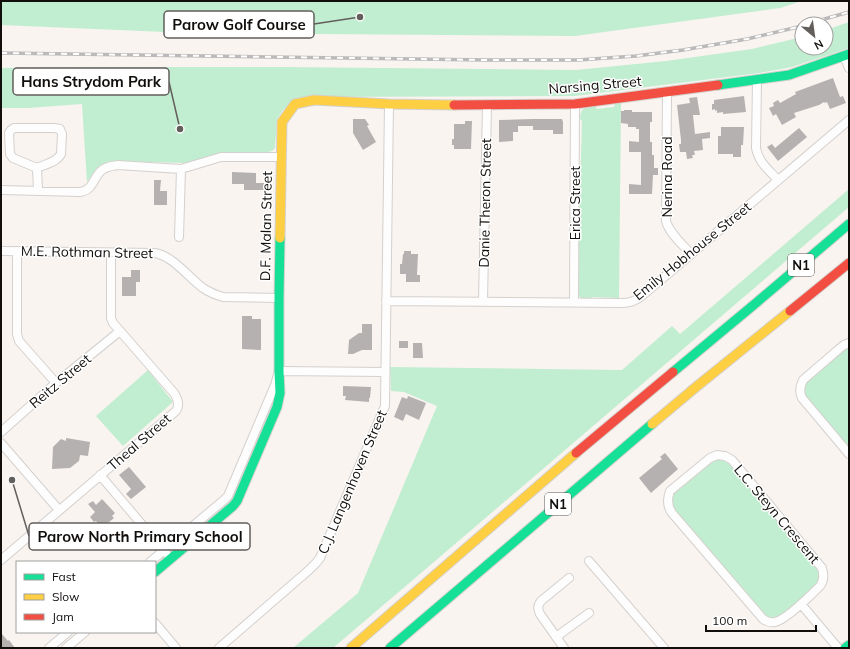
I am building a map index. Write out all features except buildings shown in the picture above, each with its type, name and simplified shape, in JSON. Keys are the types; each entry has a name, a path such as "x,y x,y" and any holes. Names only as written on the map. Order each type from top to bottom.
{"main road":[{"name":"Narsing Street","path":"314,100 389,104 576,104 789,75 847,55"},
{"name":"D.F. Malan Street","path":"156,571 233,506 237,500 277,407 280,393 279,298 282,122 295,104 314,100"},
{"name":"N1","path":"351,648 611,423 756,303 848,224"},
{"name":"N1","path":"390,648 849,257"},
{"path":"727,361 849,263"},
{"path":"845,648 849,645"}],"street":[{"path":"847,55 849,68"},
{"path":"757,79 756,148 760,161 778,180"},
{"name":"Nerina Road","path":"667,92 666,221 667,226 691,254"},
{"name":"C.J. Langenhoven Street","path":"219,648 309,570 320,558 385,406 389,104"},
{"name":"Erica Street","path":"574,302 576,104"},
{"name":"Danie Theron Street","path":"483,301 487,105"},
{"name":"Emily Hobhouse Street","path":"386,301 629,303 637,300 849,120"},
{"path":"58,128 61,131 62,154 57,160 37,168 11,156 9,151 9,133 12,129 58,128"},
{"path":"1,190 80,192 86,191 90,188 101,170 110,166 118,165 181,169 222,157 281,157"},
{"path":"37,168 38,190"},
{"path":"180,237 181,169"},
{"name":"M.E. Rothman Street","path":"1,251 161,254 176,264 203,288 223,297 279,298"},
{"path":"17,251 16,334 19,341 56,384"},
{"name":"Theal Street","path":"1,560 176,411 178,407 177,397 174,393 120,331 111,318 111,253"},
{"name":"Reitz Street","path":"1,432 120,331"},
{"path":"849,343 838,349 803,380 800,394 849,454"},
{"path":"279,371 385,372"},
{"name":"D.F. Malan Street","path":"151,561 228,496 275,385 279,371"},
{"path":"1,443 58,510"},
{"name":"L.C. Steyn Crescent","path":"717,455 725,456 732,460 822,568 822,583 801,604 781,620 776,622 767,622 763,619 672,513 668,504 668,496 670,491 710,458 717,455"},
{"path":"100,475 171,558"},
{"path":"228,496 237,500"},
{"path":"589,561 664,648"},
{"path":"564,648 540,614 538,604 569,578"},
{"path":"801,604 838,648"},
{"path":"556,637 589,613"},
{"path":"156,624 176,648"},
{"path":"49,648 67,633"},
{"path":"66,648 84,633"}],"green space":[{"path":"1,1 802,1 780,8 575,36 189,33 1,25"},
{"path":"849,22 849,48 834,53 834,27"},
{"path":"794,39 794,56 825,56 792,67 759,73 575,96 302,97 294,101 283,110 277,119 275,148 272,151 227,152 185,163 112,161 100,166 87,182 82,104 28,108 1,108 1,68 282,67 576,70 666,61 752,49"},
{"path":"621,103 619,298 592,297 590,299 584,299 577,293 582,121 580,119 580,115 582,110 586,108 595,106 597,109 614,107 615,104"},
{"path":"849,189 849,207 333,648 293,648 358,593 437,406 404,392 391,391 390,367 622,370 672,326 680,334"},
{"path":"849,347 849,448 805,396 804,390 807,381"},
{"path":"148,370 173,402 123,446 96,416"},
{"path":"717,459 724,460 729,463 819,570 820,577 817,586 779,617 767,618 673,508 672,500 676,491 710,462"}],"railway":[{"path":"834,16 849,12"},
{"path":"1,53 578,60 636,56 683,50 747,39 794,28"}],"traffic: fast":[{"path":"718,85 789,75 849,54"},
{"path":"673,372 849,224"},
{"path":"156,571 237,501 277,407 280,393 280,238"},
{"path":"390,648 652,424"},
{"path":"845,648 849,645"}],"traffic: slow":[{"path":"280,238 282,122 295,104 314,100 389,104 454,105"},
{"path":"652,424 790,311"},
{"path":"351,648 576,453"}],"traffic: jam":[{"path":"454,105 575,104 718,85"},
{"path":"790,311 849,263"},
{"path":"576,453 673,372"}],"place":[{"name":"Parow Golf Course","path":"360,17"},
{"name":"Hans Strydom Park","path":"180,129"},
{"name":"Parow North Primary School","path":"12,480"}]}
